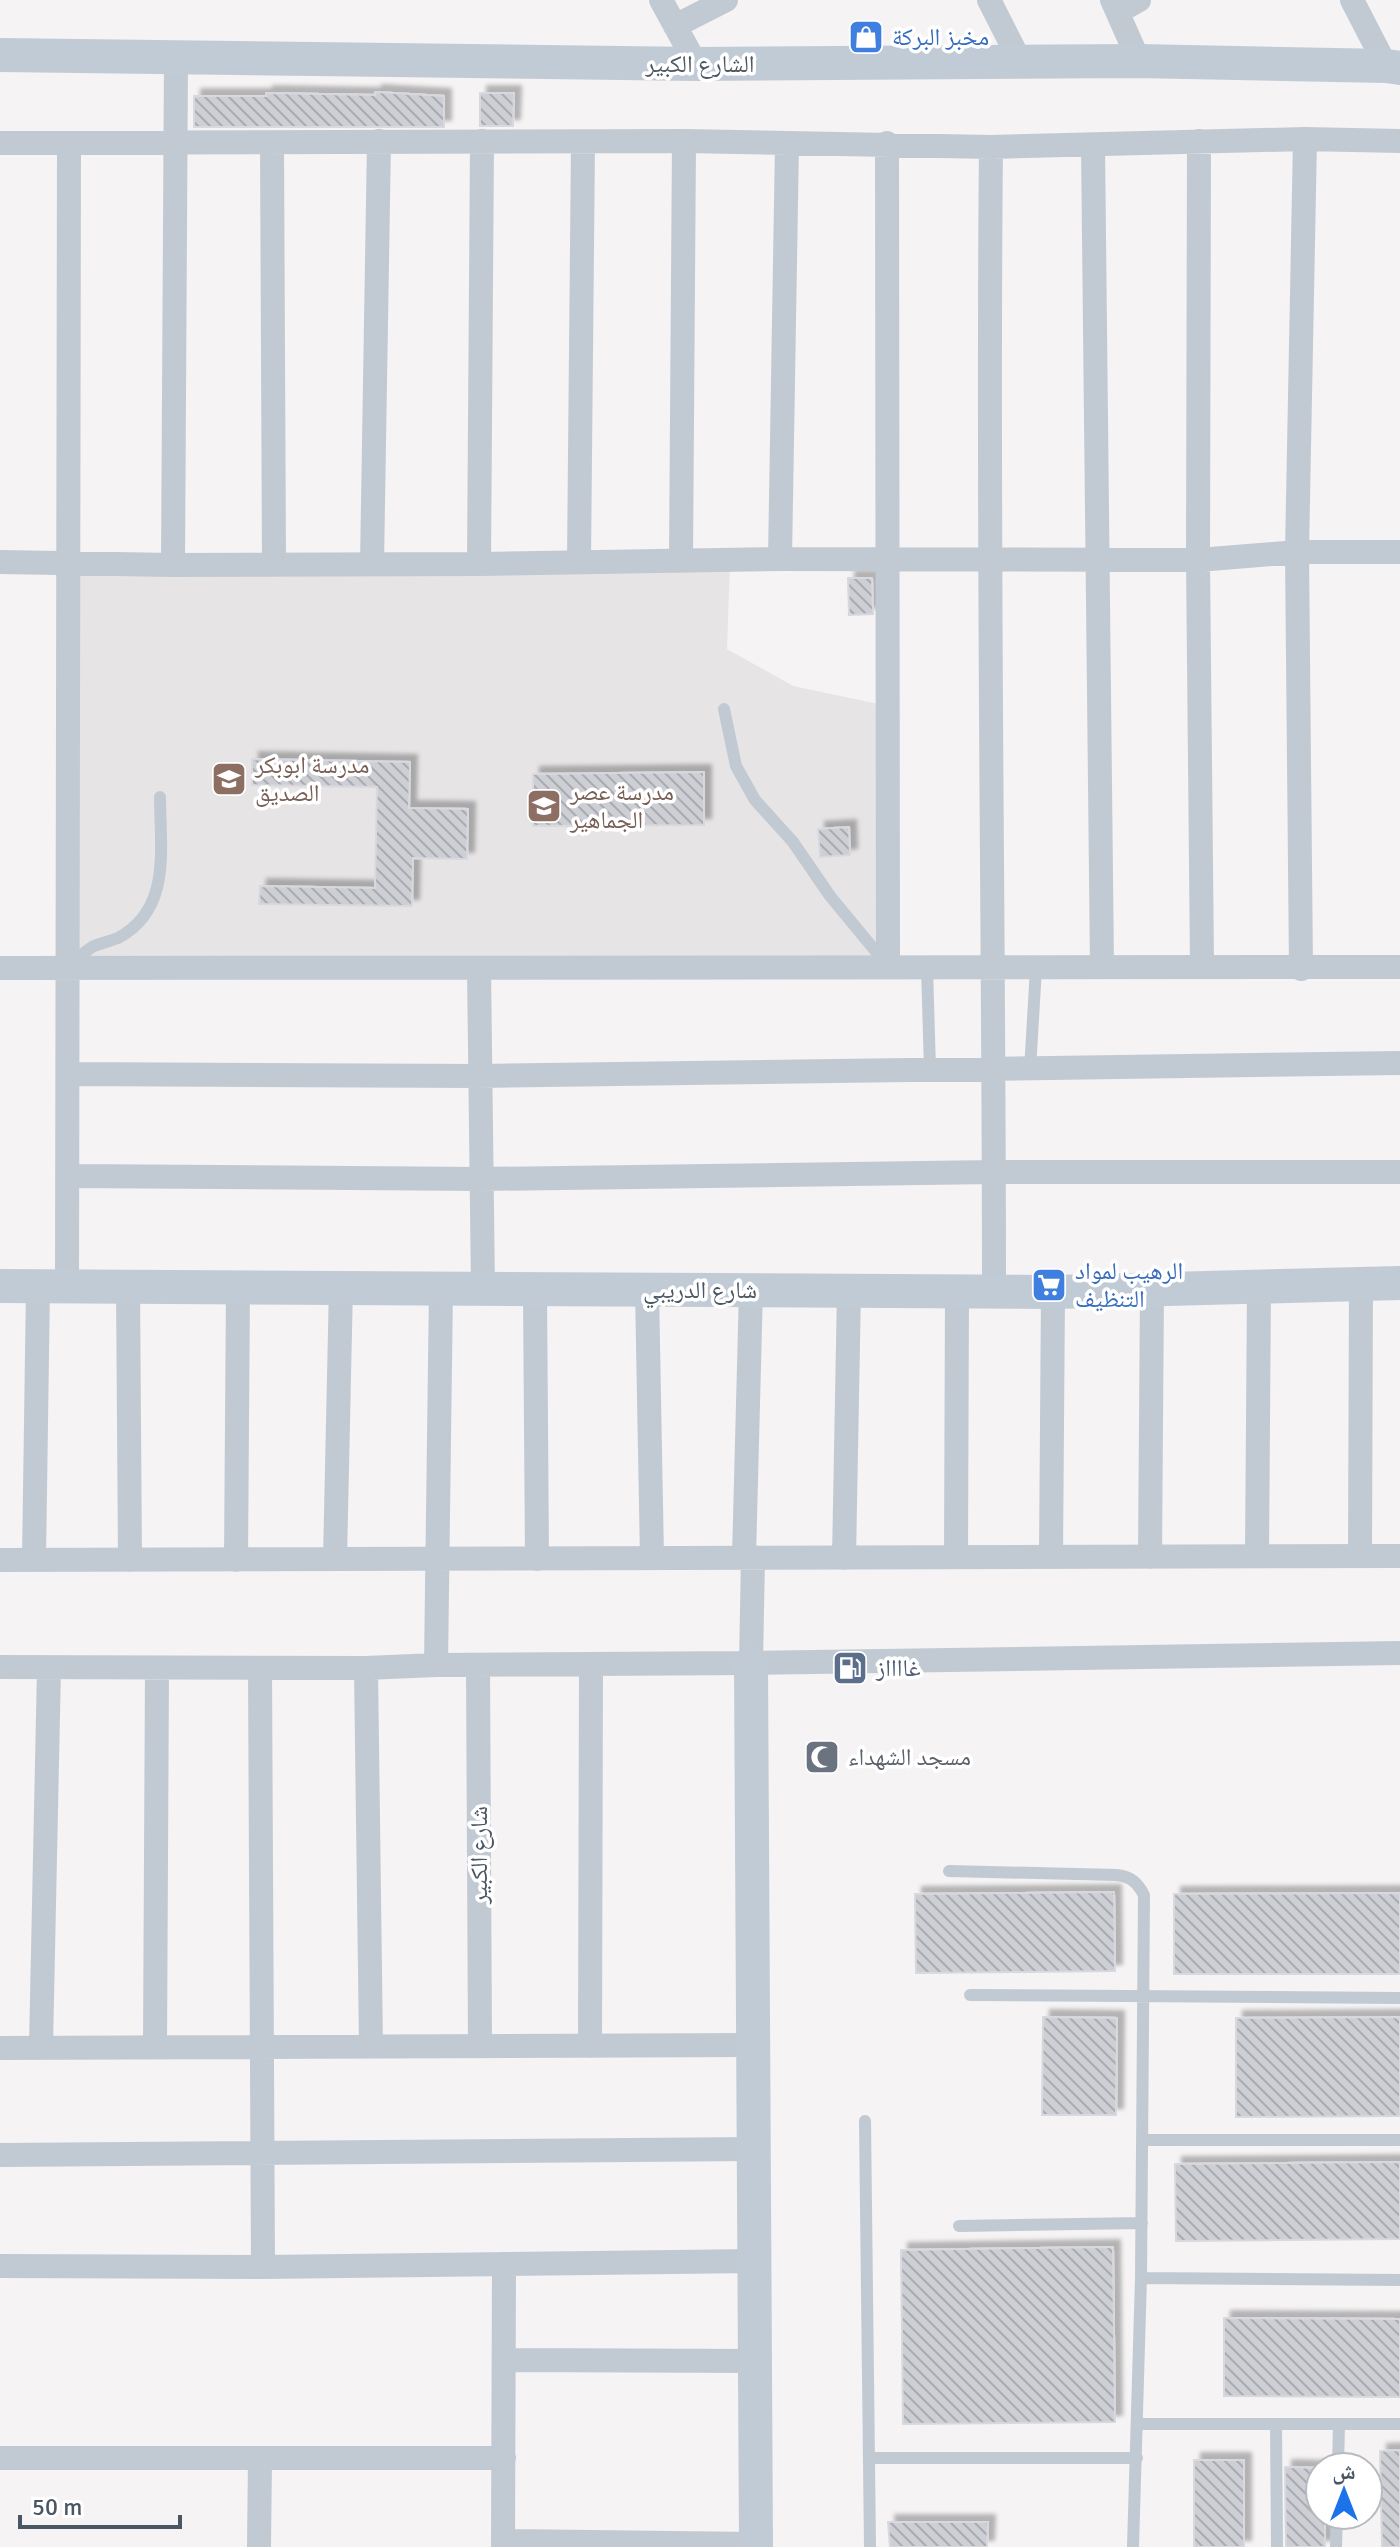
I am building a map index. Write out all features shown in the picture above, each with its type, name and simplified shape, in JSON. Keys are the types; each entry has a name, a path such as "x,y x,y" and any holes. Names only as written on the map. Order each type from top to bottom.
{"street":[{"path":"661,0 696,64"},
{"path":"675,26 726,0"},
{"path":"989,0 1021,63"},
{"path":"1139,0 1115,6 1139,61"},
{"path":"1352,0 1393,67"},
{"name":"الشارع الكبير","path":"0,55 696,64 1139,61 1393,67"},
{"path":"173,565 176,57"},
{"path":"1301,969 1297,552 1305,139"},
{"path":"0,143 684,141 991,147 1305,139 1400,141"},
{"path":"372,564 379,141"},
{"path":"479,564 482,141"},
{"path":"681,560 684,141"},
{"path":"1199,141 1198,560 1202,965"},
{"path":"579,561 583,142"},
{"path":"34,1560 53,1285 69,1176 69,143"},
{"path":"780,559 787,143"},
{"path":"887,143 888,967"},
{"path":"272,144 274,564"},
{"path":"1093,145 1102,967"},
{"path":"991,147 988,430 995,1071 994,1291"},
{"path":"0,562 173,565 780,559 1198,560 1297,552 1400,552"},
{"path":"0,968 1400,967"},
{"path":"479,968 483,1289"},
{"path":"69,1074 480,1076 1400,1063"},
{"path":"69,1176 481,1179 994,1172 1400,1172"},
{"path":"1360,1556 1361,1283"},
{"name":"شارع الدريبي","path":"0,1286 1053,1292 1400,1283"},
{"path":"128,1285 130,1560"},
{"path":"236,1560 238,1285"},
{"path":"335,1559 341,1286"},
{"path":"1257,1556 1259,1287"},
{"path":"436,1665 441,1288"},
{"path":"504,2264 503,2544 756,2546 749,1557 751,1289"},
{"path":"1150,1557 1152,1289"},
{"path":"535,1290 537,1559"},
{"path":"647,1290 652,1558"},
{"path":"844,1558 849,1290"},
{"path":"956,1557 957,1290"},
{"path":"1051,1557 1053,1292"},
{"path":"0,1560 1400,1556"},
{"path":"0,1667 366,1668 1400,1653"},
{"name":"شارع الكبير","path":"478,1665 480,2046"},
{"path":"590,2046 591,1665"},
{"path":"41,2046 49,1668"},
{"path":"260,1668 263,2267"},
{"path":"366,1668 371,2046"},
{"path":"155,2046 157,1669"},
{"path":"0,2048 753,2045"},
{"path":"0,2155 754,2149"},
{"path":"0,2266 263,2267 755,2261"},
{"path":"505,2360 755,2361"},
{"path":"0,2458 504,2458"},
{"path":"259,2547 260,2459"}],"lane":[{"path":"724,709 736,766 755,800 793,842 830,896 888,967"},
{"path":"67,968 91,947 118,937 143,919 156,895 161,874 160,797"},
{"path":"927,967 930,1070"},
{"path":"1030,1070 1036,968"},
{"path":"949,1871 1129,1877 1139,1884 1144,1895 1142,2223 1133,2547"},
{"path":"970,1995 1400,1998"},
{"path":"865,2121 870,2547"},
{"path":"1143,2140 1400,2140"},
{"path":"959,2226 1142,2223"},
{"path":"1141,2278 1400,2280"},
{"path":"1138,2424 1400,2424"},
{"path":"1276,2424 1277,2547"},
{"path":"1338,2451 1339,2424"},
{"path":"869,2458 1137,2458"}],"shaded area":[{"path":"730,562 727,649 793,686 883,705 886,965 67,967 67,565"}],"building":[{"path":"375,92 444,96 444,127 194,127 194,96 266,96 266,93 375,95"},
{"path":"480,93 514,93 513,126 480,126"},
{"path":"848,578 872,578 873,614 849,615"},
{"path":"252,759 410,762 409,808 468,809 467,859 413,858 412,906 259,904 260,886 375,888 377,787 252,785"},
{"path":"704,772 704,825 533,826 533,774"},
{"path":"849,827 850,855 820,857 818,829"},
{"path":"1114,1892 1115,1971 916,1973 915,1894"},
{"path":"1400,1893 1400,1974 1174,1974 1174,1894"},
{"path":"1043,2017 1117,2018 1116,2115 1042,2115"},
{"path":"1400,2017 1400,2116 1236,2117 1236,2018"},
{"path":"1400,2162 1400,2239 1176,2241 1175,2164"},
{"path":"1113,2247 1115,2422 903,2424 901,2250"},
{"path":"1224,2318 1400,2319 1400,2397 1224,2396"},
{"path":"1400,2450 1400,2547 1382,2547 1384,2451 1380,2451"},
{"path":"1194,2460 1244,2460 1244,2547 1194,2547"},
{"path":"1285,2467 1304,2468 1304,2531 1325,2531 1325,2547 1286,2547"},
{"path":"888,2522 988,2522 987,2547 890,2547"}],"place":[{"name":"مخبز البركة","path":"866,37"},
{"name":"مدرسة ابوبكر الصديق","path":"229,779"},
{"name":"مدرسة عصر الجماهير","path":"544,806"},
{"name":"الرهيب لمواد التنظيف","path":"1049,1285"},
{"name":"غااااز","path":"850,1668"},
{"name":"مسجد الشهداء","path":"822,1757"}]}
